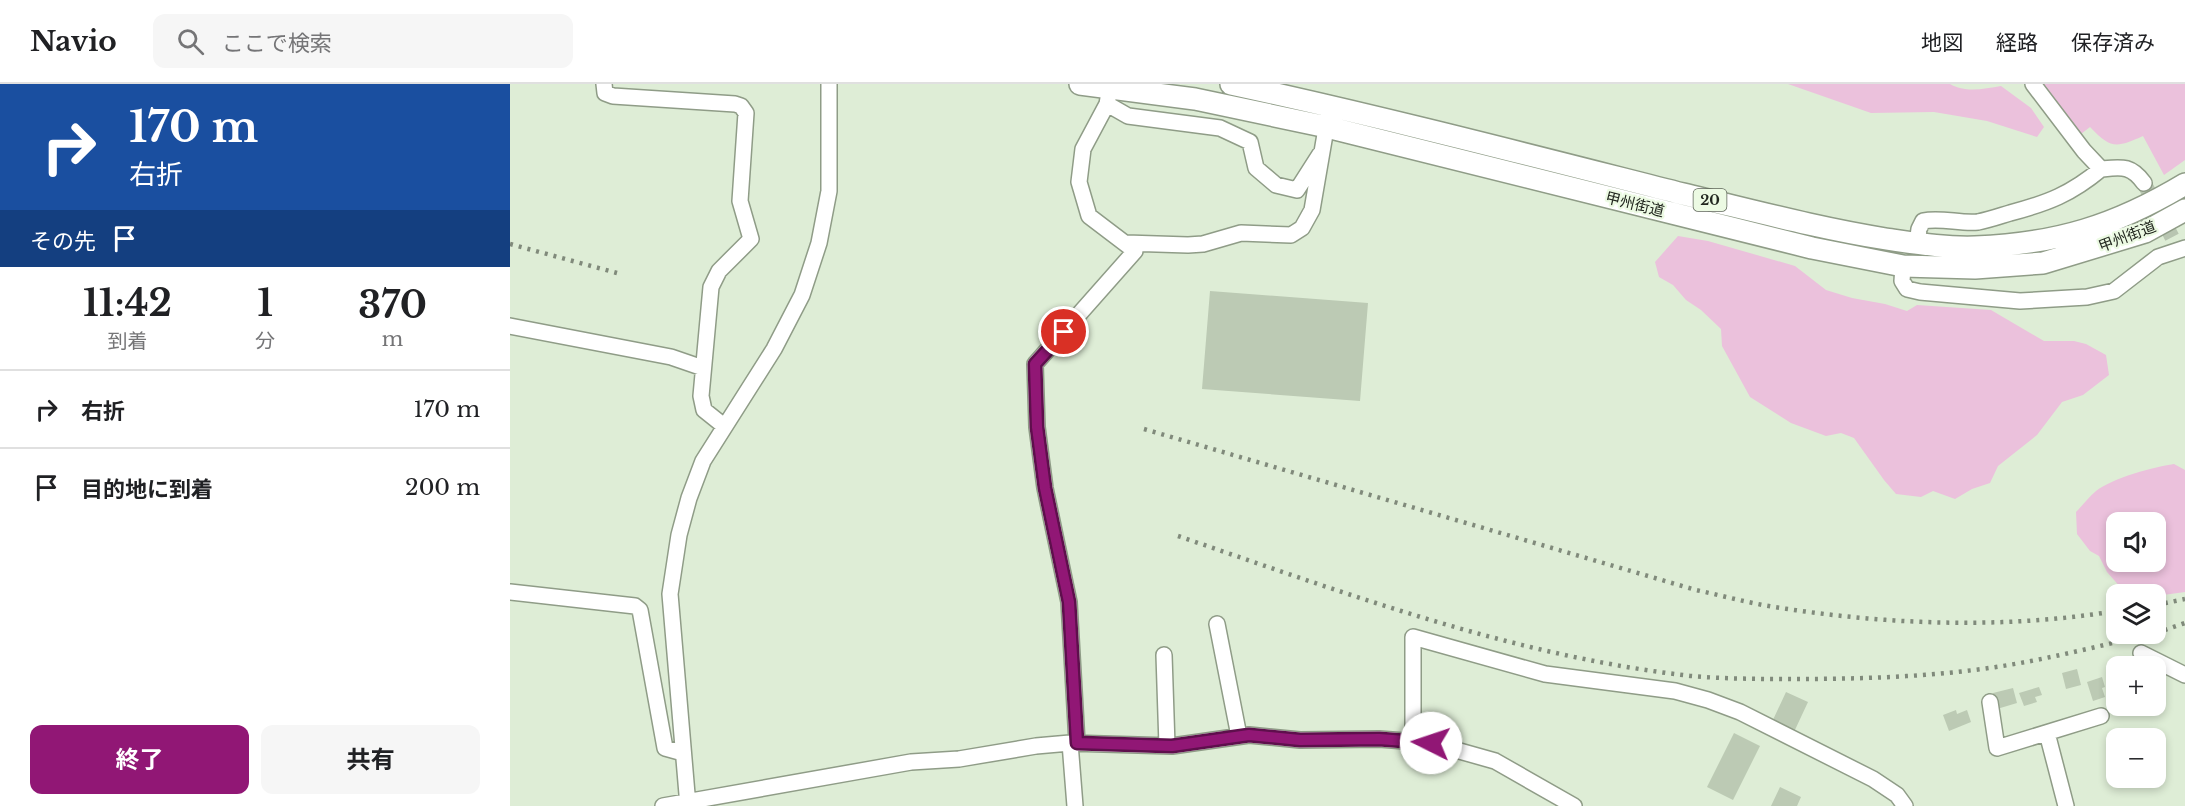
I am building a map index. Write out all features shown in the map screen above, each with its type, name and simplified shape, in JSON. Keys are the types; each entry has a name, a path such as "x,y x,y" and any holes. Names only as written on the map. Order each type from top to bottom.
{"highway":[{"name":"甲州街道","path":"1080,84 1108,96 1196,99 1327,127 1812,248 1903,267 1975,268 2043,263 2145,232 2185,210"},
{"name":"甲州街道","path":"1231,84 1329,105 1816,227 1917,244 1973,247 2055,239 2128,215 2185,184"}],"street":[{"path":"604,84 605,93 613,96 735,104 741,106 746,113 740,201 752,239 719,271 711,287 700,396 704,410 724,426"},
{"path":"688,804 670,594 679,535 689,498 703,461 774,349 802,295 819,243 829,191 829,84"},
{"path":"2033,84 2084,151 2101,169"},
{"path":"1075,806 1069,602 1045,488 1037,427 1035,364 1135,251 1089,216 1079,182 1083,149 1108,96 1128,116 1220,128 1250,142 1256,168 1276,185 1297,190 1323,149"},
{"path":"1126,243 1203,244 1241,233 1291,235 1302,228 1312,210 1329,105"},
{"path":"1917,244 1919,229 1923,221 1934,218 1949,222 1979,222 2044,204 2078,188 2101,169 2122,167 2136,172 2144,183"},
{"path":"1903,267 1902,281 1907,289 1920,292 2020,301 2088,297 2114,291 2158,257 2179,246"},
{"path":"510,326 671,357 703,368"},
{"path":"510,592 635,606 640,610 665,748 683,753"},
{"path":"1217,624 1239,736"},
{"path":"1413,742 1413,637 1545,674 1675,691 1708,700 1740,712 1872,778 1897,795 1905,806"},
{"path":"2141,653 2185,675"},
{"path":"1164,655 1167,746"},
{"path":"1990,702 1997,748 2101,716"},
{"path":"2047,733 2066,806"},
{"path":"663,806 688,804 911,762 959,759 1036,746 1073,743 1167,746 1249,735 1300,740 1379,739 1431,743 1495,761 1569,805"}],"shaded area":[{"path":"1788,84 1950,84 1962,89 1975,90 2001,86 2031,108 2044,127 2037,137 1987,121 1934,112 1871,113"},
{"path":"2042,84 2185,84 2185,160 2164,175 2143,136 2126,143 2114,144 2103,139 2090,127 2081,134"},
{"path":"1678,236 1708,241 1795,266 1826,290 1852,298 1907,311 1917,305 1991,310 2044,341 2074,341 2086,344 2106,355 2109,375 2083,395 2062,402 2037,435 1998,466 1990,483 1972,489 1955,499 1933,491 1921,497 1896,494 1854,438 1841,433 1826,436 1791,423 1750,397 1722,346 1721,329 1701,310 1686,300 1673,285 1659,277 1655,262"},
{"path":"2174,464 2185,470 2185,592 2166,595 2166,584 2118,584 2107,572 2166,572 2166,512 2106,512 2106,570 2099,556 2090,551 2077,534 2076,512 2093,493 2103,486 2134,474"}],"building":[{"path":"1210,291 1368,303 1360,401 1202,389"},
{"path":"2077,669 2081,685 2066,689 2062,673"},
{"path":"2102,677 2105,697 2093,701 2087,682"},
{"path":"2039,687 2042,695 2035,697 2037,702 2024,706 2019,693"},
{"path":"2013,688 2017,703 1997,709 1993,693"},
{"path":"1786,692 1808,702 1794,732 1772,722"},
{"path":"1956,710 1957,714 1967,710 1971,722 1949,731 1943,715"},
{"path":"1734,733 1760,746 1733,800 1707,787"},
{"path":"1780,787 1801,797 1797,806 1771,806"}],"tunnel":[{"path":"2144,183 2174,241"}],"railway":[{"path":"510,244 617,273"},
{"path":"1144,429 1696,590 1759,604 1823,614 1949,623 2032,621 2106,612"},
{"path":"1178,536 1367,600 1494,638 1625,667 1691,676 1743,679 1825,679 1943,673 2031,661 2107,644"},
{"path":"2166,603 2185,599"},
{"path":"2166,630 2185,623"}],"route":[{"path":"1064,332 1035,364 1037,427 1045,488 1069,602 1077,743 1172,746 1249,735 1300,740 1379,739 1431,743"}]}
